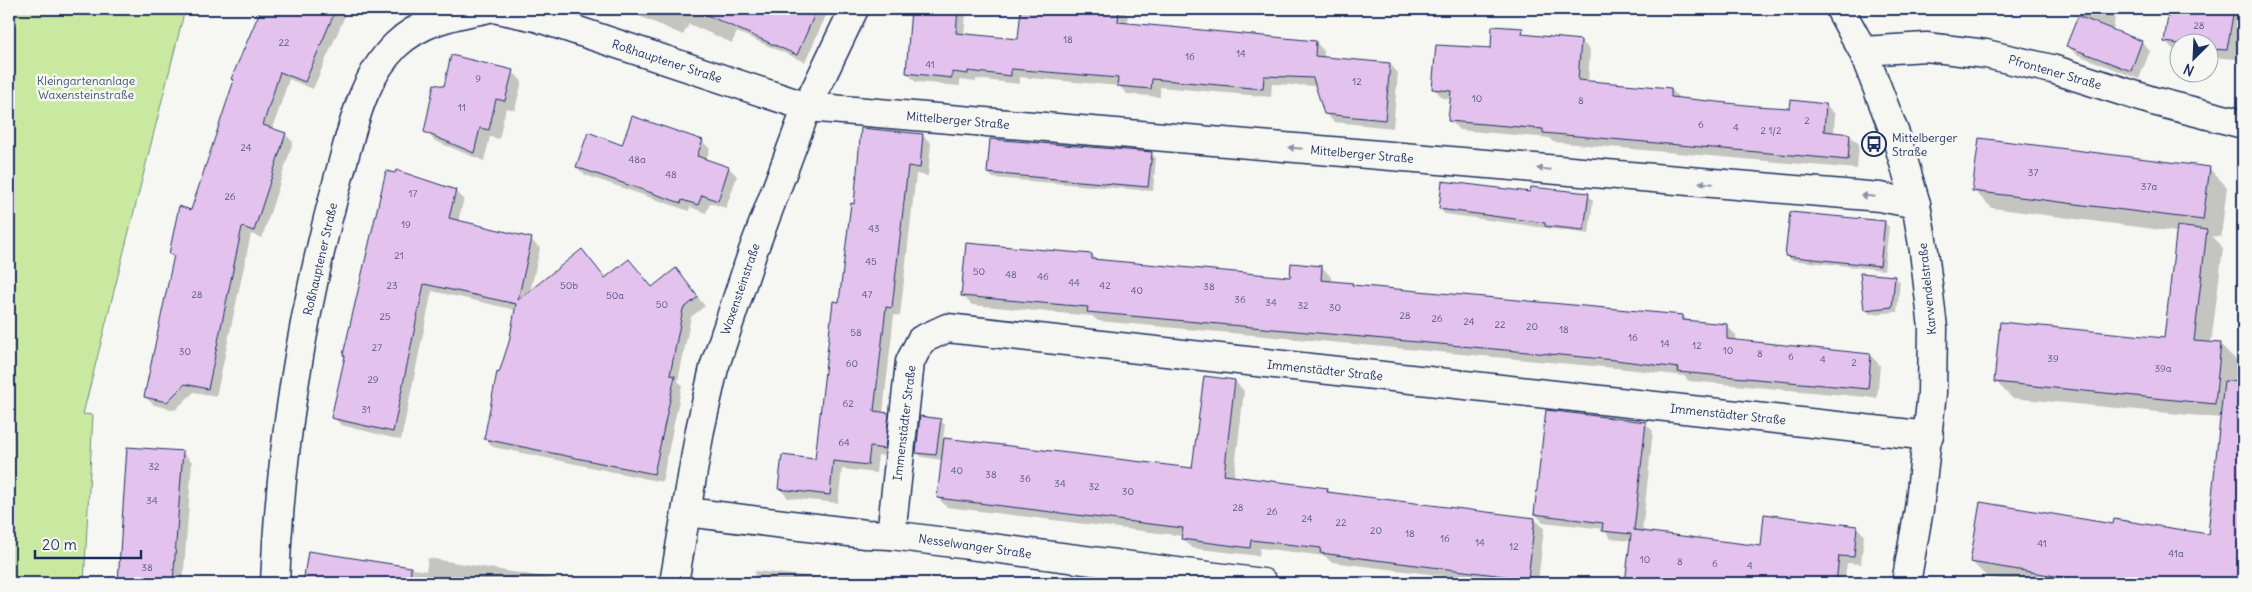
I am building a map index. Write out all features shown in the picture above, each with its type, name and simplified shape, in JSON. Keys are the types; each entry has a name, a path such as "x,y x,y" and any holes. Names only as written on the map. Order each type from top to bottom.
{"street":[{"name":"Roßhauptener Straße","path":"275,583 286,437 305,322 328,216 358,110 374,75 396,46 422,26 451,15 486,9"},
{"name":"Roßhauptener Straße","path":"498,9 536,17 807,107"},
{"name":"Waxensteinstraße","path":"674,583 700,430 714,368 753,251 807,107 854,9"},
{"name":"Karwendelstraße","path":"1840,9 1863,51 1897,139 1916,204 1924,251 1933,328 1929,436 1906,583"},
{"name":"Pfrontener Straße","path":"1863,51 1926,47 1986,54 2052,68 2153,101 2243,124"},
{"name":"Mittelberger Straße","path":"807,107 1870,196 1916,204"},
{"name":"Immenstädter Straße","path":"891,535 910,362 921,340 947,328 1929,436"},
{"name":"Nesselwanger Straße","path":"687,512 865,534 891,535 1262,583"}],"green space":[{"name":"Kleingartenanlage Waxensteinstraße","path":"9,9 185,9 83,414 93,415 84,583 9,583"}],"building":[{"path":"261,9 336,9 305,82 280,72 263,125 286,133 254,231 242,227 208,389 185,384 167,402 144,397 174,255 169,254 179,206 191,210 234,80 231,79"},
{"path":"693,9 817,9 797,55"},
{"path":"911,9 958,9 956,33 1018,39 1021,9 1119,9 1118,22 1316,41 1315,56 1390,63 1385,120 1324,114 1313,78 1264,76 1263,89 1152,79 1151,89 1117,86 1118,78 1011,69 1011,76 968,71 968,74 952,72 952,78 906,73"},
{"path":"2169,9 2234,9 2227,50 2220,50 2220,32 2170,32 2170,43 2164,42"},
{"path":"2078,16 2142,41 2131,71 2066,46"},
{"path":"1492,26 1523,28 1522,34 1581,40 1578,80 1671,88 1671,97 1755,106 1790,108 1791,100 1826,104 1824,131 1850,134 1848,160 1543,133 1543,129 1448,121 1451,91 1432,89 1436,45 1491,48"},
{"path":"451,55 513,70 505,101 496,99 489,130 480,128 474,153 424,132 434,84 444,86"},
{"path":"632,116 703,140 697,156 729,167 718,201 702,195 698,205 682,200 681,203 576,167 588,132 622,145"},
{"path":"861,128 923,134 920,168 908,166 892,308 886,307 874,411 889,413 885,449 870,447 868,465 833,461 830,495 778,489 782,455 815,459 833,301 839,302 851,203 854,204"},
{"path":"1979,138 2210,167 2203,220 1972,191"},
{"path":"990,139 1152,152 1148,187 987,173"},
{"path":"396,170 456,190 449,218 532,238 518,300 582,249 605,278 629,259 652,287 676,268 698,297 683,309 670,375 675,376 654,474 484,439 497,372 499,373 509,342 516,304 424,284 393,432 331,418 345,356 343,355 386,171 395,173"},
{"path":"1442,181 1530,192 1531,187 1589,193 1584,230 1545,226 1545,223 1439,209"},
{"path":"1790,212 1885,221 1880,266 1785,256"},
{"path":"2177,226 2207,230 2194,341 2221,343 2215,404 1994,382 2000,322 2164,338"},
{"path":"966,243 1092,254 1092,259 1290,277 1291,263 1322,266 1321,280 1353,283 1352,285 1683,315 1683,320 1727,324 1727,339 1871,354 1868,389 1678,372 1679,368 1615,360 1087,312 1088,307 961,296"},
{"path":"1860,273 1895,276 1892,307 1864,310"},
{"path":"1204,376 1235,380 1224,475 1328,488 1327,492 1535,518 1528,579 1320,553 1321,548 1251,540 1250,548 1181,539 1183,528 937,498 944,438 1192,468"},
{"path":"2224,381 2243,382 2243,567 2240,583 2131,583 2104,579 2104,583 2098,583 1970,562 1980,502 2113,524 2114,519 2208,534"},
{"path":"1546,410 1646,422 1634,530 1761,546 1764,514 1857,526 1854,557 1839,556 1836,583 1625,583 1631,534 1602,531 1603,523 1534,514"},
{"path":"920,416 941,419 936,455 916,453"},
{"path":"127,447 183,451 173,583 118,582"},
{"path":"308,551 411,567 410,583 303,583"}],"place":[{"name":"Mittelberger Straße","path":"1874,144"}]}
